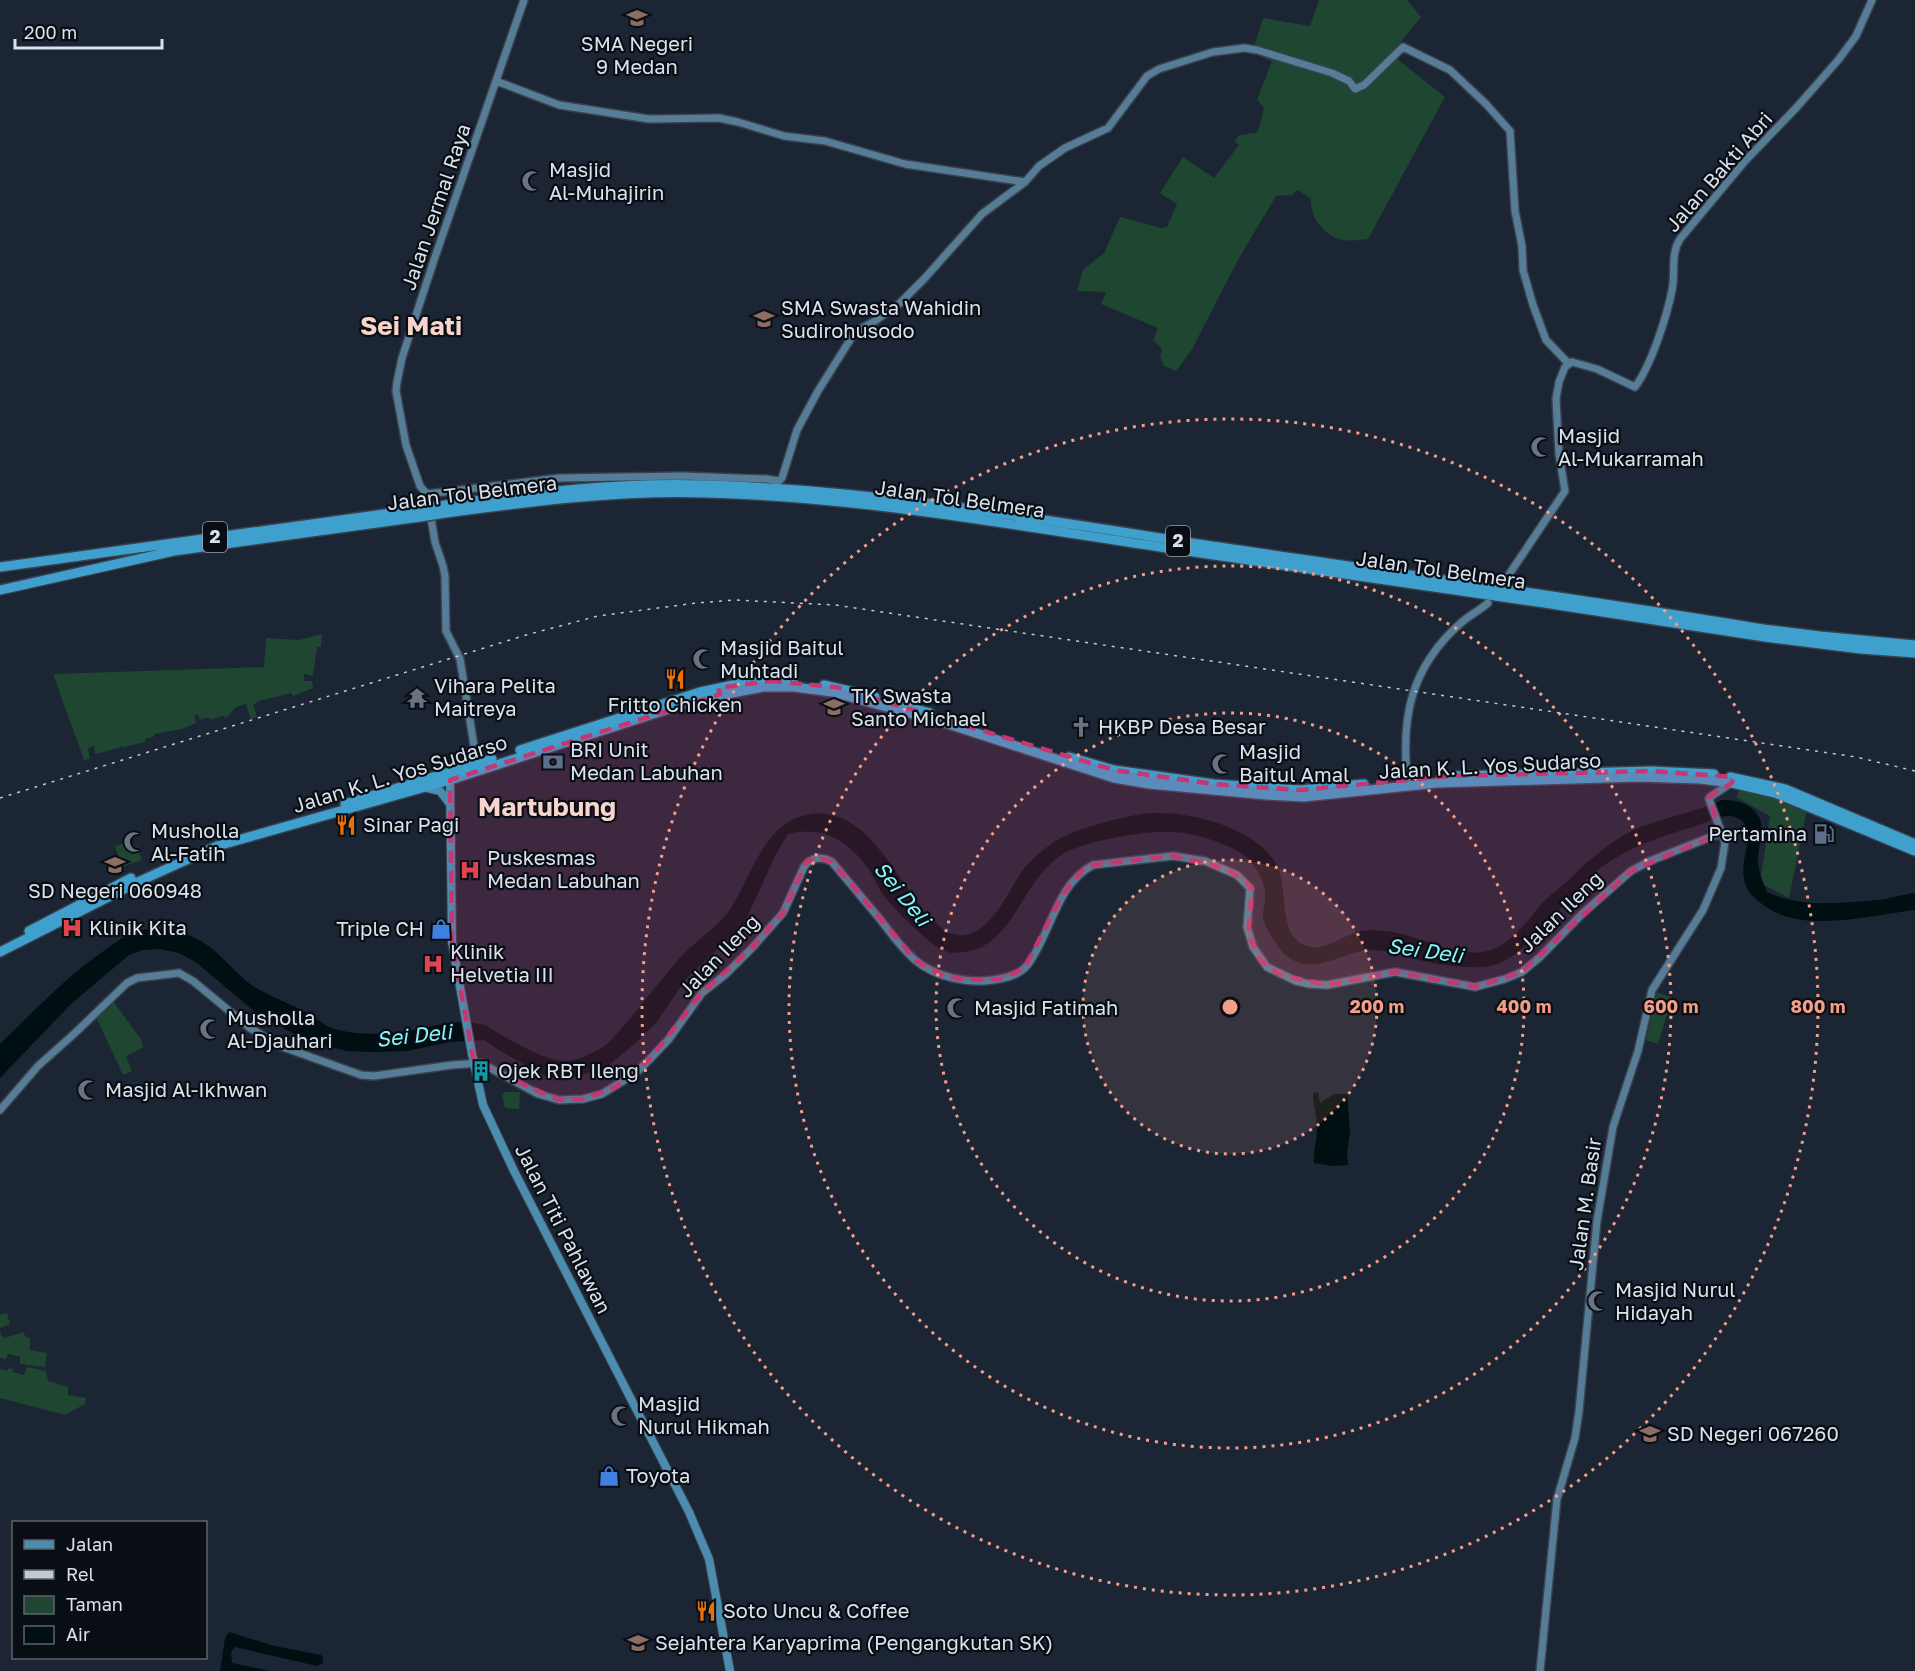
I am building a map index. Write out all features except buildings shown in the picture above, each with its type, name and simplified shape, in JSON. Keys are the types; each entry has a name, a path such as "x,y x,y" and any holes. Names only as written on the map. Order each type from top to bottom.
{"highway":[{"name":"Jalan Tol Belmera","path":"0,590 174,551 533,493 610,486 703,485 836,492 1038,519 1763,629 1915,645"},
{"name":"Jalan Tol Belmera","path":"439,510 608,495 659,493 739,494 835,500 1023,525 1765,637 1915,653"},
{"name":"Jalan Tol Belmera","path":"0,567 420,513"},
{"name":"Jalan K. L. Yos Sudarso","path":"0,952 140,880 231,838 450,777 641,714 719,691 770,681 794,681 836,687 923,711 1114,770 1180,781 1300,790 1408,782 1639,777 1732,780 1785,789 1915,844"},
{"name":"Jalan K. L. Yos Sudarso","path":"0,945 204,844 426,788 477,764 510,756"},
{"name":"Jalan K. L. Yos Sudarso","path":"1732,780 1775,793 1915,851"}],"main road":[{"name":"Jalan Titi Pahlawan","path":"450,777 452,942 483,1105 684,1502 706,1552 716,1588 730,1671"},
{"path":"426,788 440,791 451,805"}],"street":[{"name":"Jalan Jermal Raya","path":"477,764 460,659 446,631 445,576 431,524 427,494 420,486 406,445 396,391 398,374 435,257 524,0"},
{"name":"Jalan Bakti Abri","path":"1569,364 1572,362 1597,369 1635,387 1645,368 1668,305 1673,288 1674,253 1680,239 1745,161 1839,59 1856,36 1872,0"},
{"path":"427,494 559,478 683,476 779,481 804,416 855,332 900,303 982,214 1025,182 1039,166 1065,148 1108,128 1147,76 1159,69 1213,52 1251,49 1332,73 1349,81 1355,89 1364,85 1403,47 1450,70 1510,130 1515,211 1522,246 1523,270 1543,333 1550,345 1569,364 1565,367 1559,382 1556,399 1559,454 1565,491 1506,579"},
{"path":"496,81 560,105 649,119 719,118 784,136 825,141 905,164 1025,182"},
{"path":"1408,782 1407,717 1415,686 1425,664 1440,644 1488,603"},
{"name":"Jalan M. Basir","path":"1540,1671 1557,1499 1575,1437 1579,1412 1598,1211 1613,1126 1638,1051 1652,990 1703,910 1716,882 1725,842 1710,796 1732,780"},
{"name":"Jalan Ileng","path":"474,1063 482,1063 538,1094 559,1100 583,1099 616,1087 650,1059 669,1039 702,993 726,974 783,913 807,861 815,858 823,858 832,862 916,961 941,975 966,980 1000,979 1017,974 1024,969 1036,951 1063,894 1083,871 1093,865 1173,856 1192,858 1226,869 1245,881 1251,893 1247,919 1248,935 1261,961 1266,967 1280,975 1309,984 1327,985 1395,972 1475,987 1522,972 1540,957 1596,900 1630,871 1721,833"},
{"path":"0,1110 38,1066 127,983 137,978 179,973 193,981 245,1023 280,1046 362,1075 399,1073 474,1063"}],"highlighted area":[{"path":"770,681 836,687 1114,770 1214,784 1300,790 1449,776 1652,771 1733,777 1732,783 1709,797 1721,833 1631,871 1522,972 1475,987 1395,972 1327,985 1280,975 1261,961 1248,935 1252,889 1245,881 1226,869 1173,856 1093,865 1082,871 1063,894 1024,969 1000,979 966,980 941,975 916,961 832,862 819,858 807,861 783,913 753,947 702,993 650,1059 616,1087 583,1099 559,1100 474,1063 452,942 450,780 720,694 718,688"}],"green space":[{"path":"1319,0 1407,0 1421,17 1391,54 1445,97 1368,239 1342,240 1327,233 1315,218 1311,199 1298,190 1291,195 1276,196 1239,258 1191,351 1176,371 1164,366 1160,357 1162,349 1153,340 1158,328 1101,304 1106,292 1077,291 1083,270 1104,253 1120,217 1161,228 1167,227 1177,204 1160,193 1183,157 1214,178 1239,145 1235,142 1239,135 1256,133 1264,108 1257,100 1272,61 1252,53 1263,18 1310,26"},
{"path":"322,634 321,647 317,647 313,676 304,674 304,681 312,681 313,688 293,696 291,693 259,701 253,705 257,717 251,719 246,704 236,707 226,718 223,716 210,720 209,717 200,720 198,714 194,716 196,723 182,729 155,734 145,739 145,742 120,746 95,754 94,746 88,748 90,759 84,760 53,674 264,667 266,638 299,640"},
{"path":"1741,786 1808,805 1789,898 1760,883 1770,816 1736,797"},
{"path":"130,841 132,848 137,846 142,860 122,867 115,846"},
{"path":"1657,992 1672,998 1658,1044 1646,1040"},
{"path":"113,1001 144,1047 126,1056 132,1071 123,1075 96,1017"},
{"path":"520,1092 519,1109 505,1108 502,1094"},
{"path":"7,1313 10,1324 0,1328 0,1315"},
{"path":"0,1328 1,1335 5,1338 23,1332 26,1337 30,1338 30,1350 47,1353 45,1367 20,1364 20,1357 8,1354 6,1359 0,1358"},
{"path":"27,1367 46,1371 48,1381 68,1387 68,1395 86,1398 85,1404 65,1415 0,1398 0,1369 7,1371 9,1368 13,1369 13,1372 24,1375"}],"water":[{"name":"Sei Deli","path":"1722,800 1745,804 1755,811 1761,822 1758,864 1767,892 1794,900 1822,903 1878,900 1915,893 1915,910 1816,921 1796,919 1778,913 1762,904 1746,887 1743,872 1747,842 1746,828 1743,821 1727,816 1656,839 1600,868 1530,941 1500,963 1484,967 1452,966 1372,950 1361,951 1319,964 1308,964 1287,956 1268,931 1263,916 1265,895 1263,881 1250,860 1235,849 1208,839 1180,832 1162,832 1100,841 1063,854 1037,879 995,938 981,947 952,953 932,943 902,916 884,896 861,860 844,843 824,834 801,832 788,834 775,856 744,924 686,979 656,1023 608,1066 576,1077 549,1078 484,1040 450,1042 407,1051 347,1051 323,1045 294,1034 255,1012 197,963 179,953 160,949 143,950 129,955 72,1003 0,1078 0,1044 91,960 127,936 149,929 177,932 202,942 252,985 311,1015 329,1027 350,1032 383,1033 463,1022 471,1023 487,1026 541,1055 568,1061 577,1059 609,1042 677,961 725,916 771,837 795,818 811,814 831,815 849,822 865,834 879,849 928,915 943,929 953,934 965,935 985,925 994,916 1026,866 1051,844 1082,829 1108,821 1159,813 1178,814 1218,823 1254,841 1267,852 1277,866 1280,875 1290,931 1304,945 1324,946 1354,933 1375,930 1397,933 1456,951 1480,952 1491,950 1508,941 1546,899 1591,859 1622,836 1640,827"},
{"path":"1318,1092 1320,1103 1334,1094 1347,1094 1350,1131 1348,1165 1333,1166 1314,1163 1317,1128 1313,1093"},
{"path":"229,1632 274,1646 321,1655 323,1663 317,1666 235,1647 231,1652 232,1663 270,1671 220,1671 225,1638"}],"railway":[{"path":"0,798 526,635 598,616 735,600 835,605 1856,757 1915,771"}],"place":[{"name":"SMA Negeri 9 Medan","path":"637,18"},
{"name":"Masjid Al-Muhajirin","path":"532,181"},
{"name":"SMA Swasta Wahidin Sudirohusodo","path":"764,319"},
{"name":"Masjid Al-Mukarramah","path":"1541,447"},
{"name":"Masjid Baitul Muhtadi","path":"703,659"},
{"name":"Fritto Chicken","path":"675,679"},
{"name":"Vihara Pelita Maitreya","path":"417,698"},
{"name":"TK Swasta Santo Michael","path":"834,707"},
{"name":"HKBP Desa Besar","path":"1081,727"},
{"name":"BRI Unit Medan Labuhan","path":"553,762"},
{"name":"Masjid Baitul Amal","path":"1222,764"},
{"name":"Sinar Pagi","path":"346,825"},
{"name":"Pertamina","path":"1824,834"},
{"name":"Musholla Al-Fatih","path":"134,842"},
{"name":"SD Negeri 060948","path":"115,865"},
{"name":"Puskesmas Medan Labuhan","path":"470,870"},
{"name":"Klinik Kita","path":"72,928"},
{"name":"Triple CH","path":"441,929"},
{"name":"Klinik Helvetia III","path":"433,964"},
{"name":"Masjid Fatimah","path":"957,1008"},
{"name":"Musholla Al-Djauhari","path":"210,1029"},
{"name":"Ojek RBT Ileng","path":"481,1071"},
{"name":"Masjid Al-Ikhwan","path":"88,1090"},
{"name":"Masjid Nurul Hidayah","path":"1598,1301"},
{"name":"Masjid Nurul Hikmah","path":"621,1416"},
{"name":"SD Negeri 067260","path":"1650,1434"},
{"name":"Toyota","path":"609,1476"},
{"name":"Soto Uncu & Coffee","path":"706,1611"},
{"name":"Sejahtera Karyaprima (Pengangkutan SK)","path":"638,1643"}],"district":[{"name":"Sei Mati","path":"411,326"},
{"name":"Martubung","path":"547,807"}]}
